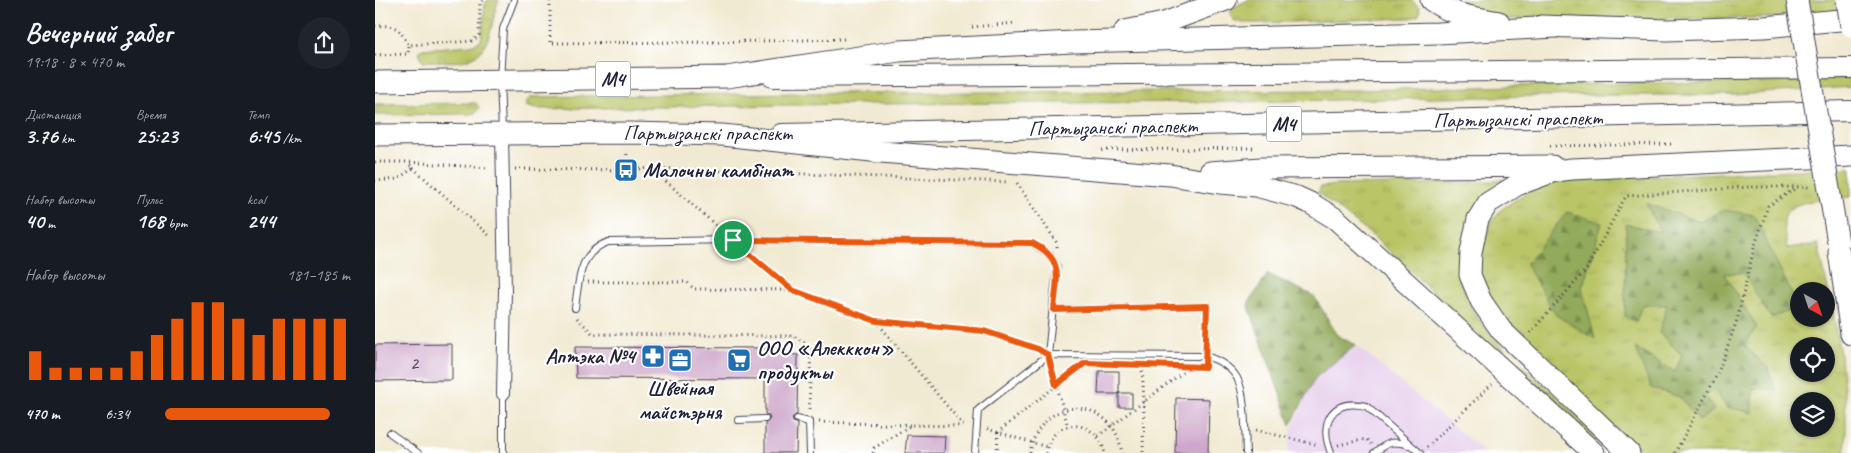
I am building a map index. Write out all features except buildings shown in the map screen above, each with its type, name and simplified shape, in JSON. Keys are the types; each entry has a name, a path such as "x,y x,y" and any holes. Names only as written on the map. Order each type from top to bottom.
{"highway":[{"path":"1073,42 1164,23 1227,0"},
{"path":"1431,0 1445,10 1460,14 1507,23 1556,27 1667,30 1763,27 1851,19"},
{"path":"1797,0 1851,316"},
{"path":"1847,0 1851,26"},
{"path":"727,77 899,51 1073,42 1438,33 1556,27"},
{"name":"М4","path":"375,82 727,77"},
{"name":"Партызанскі праспект","path":"375,135 628,133 722,135"},
{"path":"722,135 881,152 1170,175 1220,183 1256,186 1284,192 1325,211 1354,234 1504,373 1594,453"},
{"path":"1170,175 1261,168 1670,154 1851,156"},
{"path":"1629,453 1501,330 1481,301 1470,275 1471,252 1478,218 1488,203 1517,185 1555,171 1670,154"},
{"path":"1839,247 1851,334"}],"main road":[{"name":"М4","path":"727,77 1851,68"},
{"name":"Партызанскі праспект","path":"722,135 1851,111"}],"street":[{"path":"502,134 505,290 503,394"}],"lane":[{"path":"502,134 500,80 503,29 514,0"},
{"path":"575,308 585,260 589,252 597,246 608,242 733,240 1032,243 1041,247 1050,255 1057,267 1048,355"},
{"path":"1054,310 1207,306"},
{"path":"975,453 978,410 1048,355 1206,356 1215,359 1225,365 1237,378 1242,394 1247,453"},
{"path":"503,394 503,453"},
{"path":"1330,450 1326,433 1332,412 1341,406 1354,404 1366,406 1421,453"},
{"path":"738,420 765,419"},
{"path":"797,419 809,422 810,453"},
{"path":"390,433 418,453"},
{"path":"1376,452 1395,441 1412,446"}],"path":[{"path":"409,45 473,41 479,35 480,4 483,0"},
{"path":"550,1 550,42 717,42 849,38"},
{"path":"967,28 1017,23"},
{"path":"375,26 392,25 399,30 409,45 408,54 375,55"},
{"path":"1543,146 1670,154"},
{"path":"1092,150 1258,148"},
{"path":"375,162 408,162 504,169 626,170 651,168 1017,183"},
{"path":"408,162 504,249"},
{"path":"375,181 398,180 413,168"},
{"path":"651,168 792,290"},
{"path":"1018,175 1017,183 1052,236"},
{"path":"1518,348 1586,270 1626,196 1749,187 1797,188 1815,186"},
{"path":"1675,453 1718,373 1737,320 1754,248 1768,206 1797,188"},
{"path":"579,282 687,282 694,289 792,290 876,321 984,331 1038,349 1048,355 1068,427"},
{"path":"1181,366 1205,367 1207,306"},
{"path":"575,317 593,334 794,336 811,347 809,422 911,426 977,426 1047,448"},
{"path":"876,321 963,426"},
{"path":"997,453 998,432 1085,363"},
{"path":"1132,365 1152,365"},
{"path":"1142,365 1144,401 1143,453"},
{"path":"1098,436 1191,367"},
{"path":"1421,453 1504,373"},
{"path":"1030,453 1031,442 1043,422 1063,410 1081,407 1098,413 1112,426 1119,440 1122,453"},
{"path":"873,453 874,448 911,426"},
{"path":"1046,453 1050,440 1055,434 1068,427 1077,426 1085,427 1098,436 1103,444 1105,453"},
{"path":"1245,427 1330,450 1366,439 1376,452"}],"shaded area":[{"path":"1356,345 1485,453 1288,453 1292,428 1315,378"}],"green space":[{"path":"488,0 499,0 491,30 486,43 480,51 473,57 465,60 422,61 419,51 423,49 471,45 481,41 485,4"},
{"path":"1248,0 1411,0 1419,7 1420,12 1418,16 1411,18 1260,23 1243,23 1233,20 1230,14 1232,8"},
{"path":"1442,0 1851,0 1851,10 1772,18 1505,19"},
{"path":"1851,77 1851,87 1735,95 1593,95 1233,102 855,104 535,109 526,106 526,102 531,97 802,93 1355,90 1642,83 1779,82"},
{"path":"476,103 479,108 475,113 470,114 375,115 375,104"},
{"path":"1851,168 1851,197 1814,200 1796,206 1789,210 1785,216 1784,224 1787,248 1818,244 1826,282 1790,282 1790,328 1835,328 1835,326 1843,376 1846,428 1845,453 1642,453 1511,331 1480,280 1479,266 1491,222 1502,209 1532,190 1564,181 1595,178"},
{"path":"1523,178 1502,188 1460,273 1464,291 1472,308 1493,338 1618,453 1609,453 1374,237 1318,193 1321,187 1336,185 1468,183"},
{"path":"1646,203 1700,222 1724,210 1754,215 1790,290 1790,310 1771,318 1743,273 1724,274 1757,327 1744,345 1768,368 1776,390 1753,388 1753,413 1726,407 1715,390 1704,395 1714,410 1699,421 1680,397 1651,388 1635,348 1675,372 1682,355 1659,333 1667,305 1642,305 1636,322 1625,316 1626,224 1660,232"},
{"path":"1567,212 1602,223 1582,288 1595,339 1556,315 1526,264"},
{"path":"1268,274 1314,296 1338,336 1356,345 1315,378 1291,425 1248,304"}],"place":[{"name":"Малочны камбінат","path":"626,170"},
{"name":"Аптэка №4","path":"653,356"},
{"name":"Швейная майстэрня","path":"680,360"},
{"name":"ООО «Алекккон» продукты","path":"739,360"}],"route":[{"path":"733,240 1032,243 1041,247 1050,255 1057,267 1054,310 1207,306 1205,367 1085,363 1056,385 1048,355 1038,349 984,331 876,321 792,290 733,240"}]}
